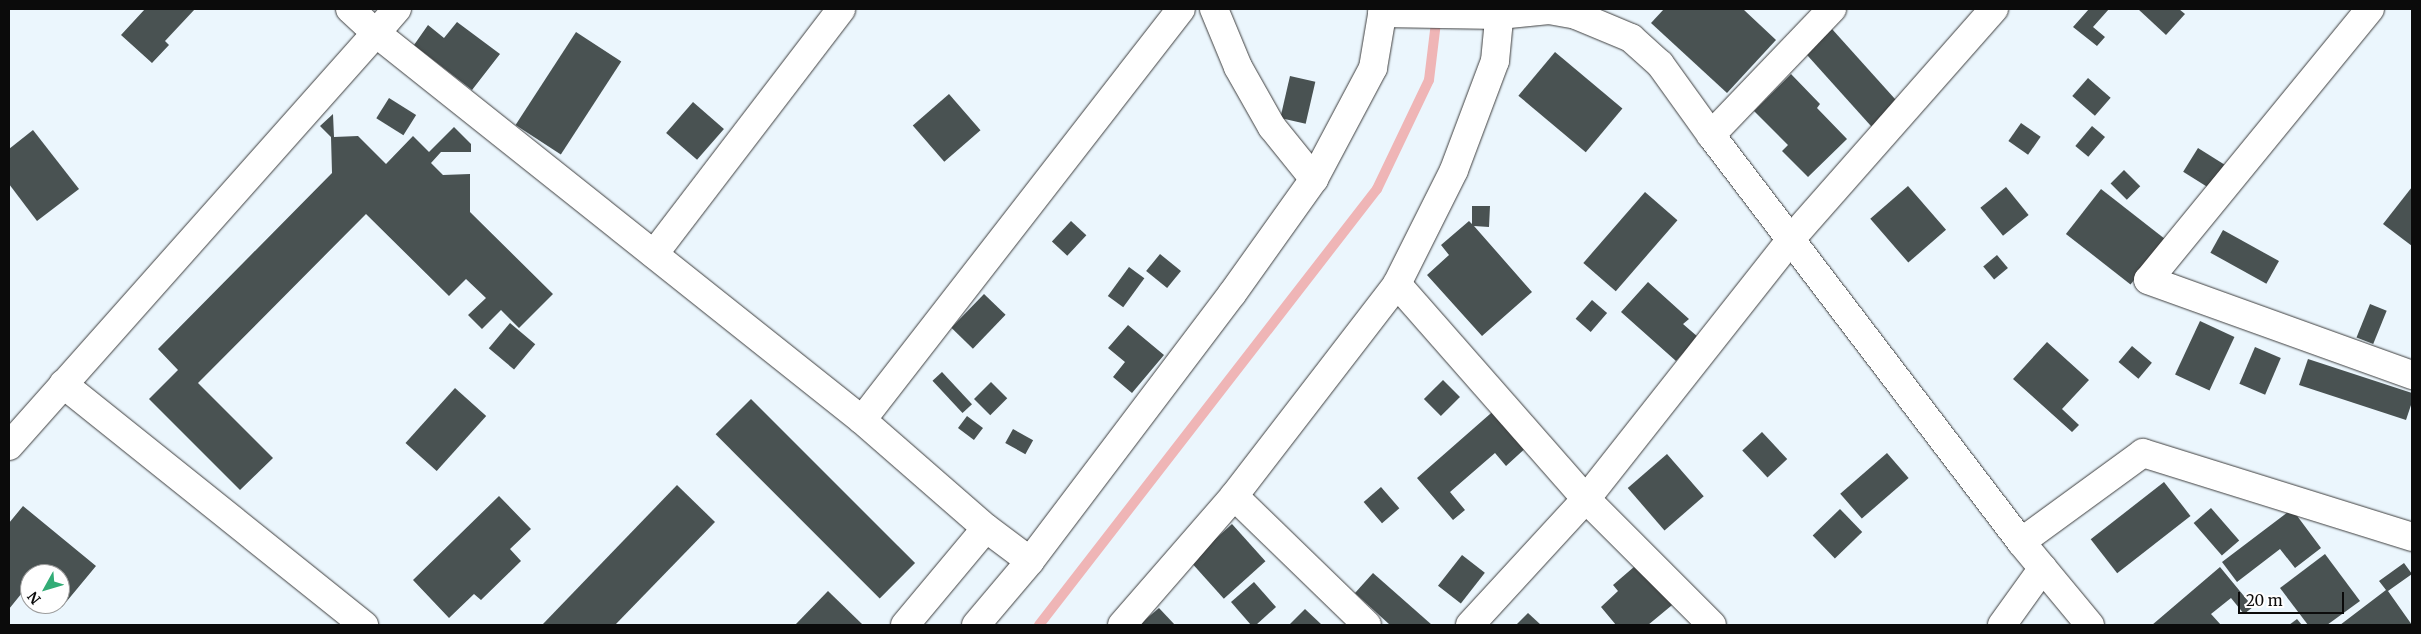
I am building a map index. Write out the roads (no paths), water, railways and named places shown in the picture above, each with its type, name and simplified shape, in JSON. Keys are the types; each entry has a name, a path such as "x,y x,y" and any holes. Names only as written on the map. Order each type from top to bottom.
{"street":[{"path":"350,9 376,33 862,420 986,528 1030,562"},
{"path":"9,446 397,9"},
{"path":"654,254 841,9"},
{"path":"862,420 1181,9"},
{"path":"1214,9 1238,67 1272,127 1314,179"},
{"path":"1711,135 1832,9"},
{"path":"1470,625 1586,499 1791,239 1994,9"},
{"path":"2370,9 2148,280 2412,375"},
{"path":"976,625 1030,562 1232,294 1314,179 1372,68 1383,11 1499,12 1549,10 1576,15 1632,38 1660,64 1711,135 2021,542 2090,625"},
{"path":"1122,625 1234,496 1397,284 1454,170 1495,60 1499,12"},
{"path":"1397,284 1586,499 1712,625"},
{"path":"63,384 364,625"},
{"path":"2021,542 2143,453 2412,537"},
{"path":"1234,496 1368,625"},
{"path":"905,625 986,528"},
{"path":"2002,625 2043,568"}],"waterway":[{"path":"1039,625 1377,189 1429,80 1437,14"}]}
